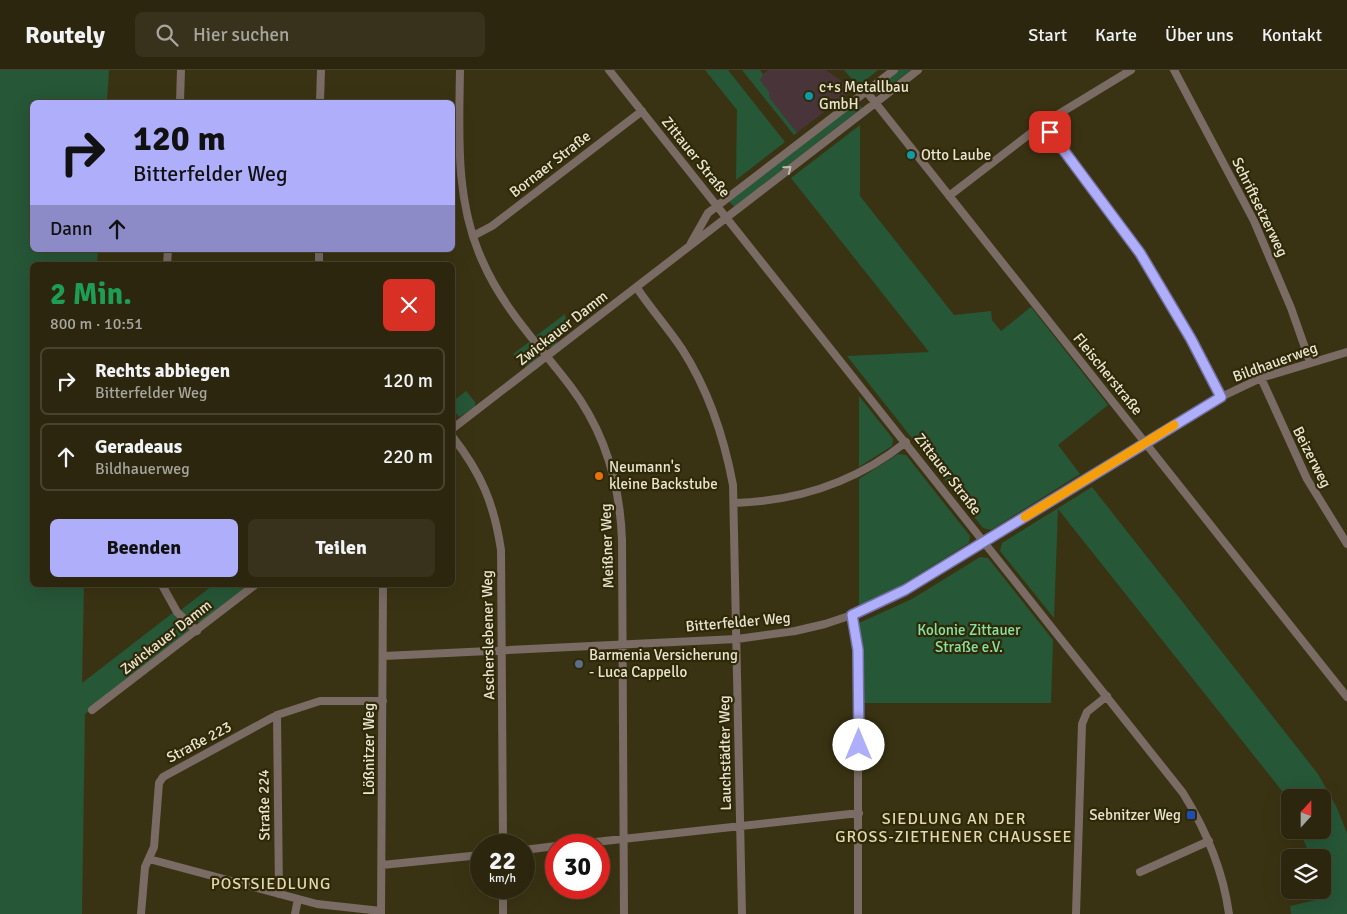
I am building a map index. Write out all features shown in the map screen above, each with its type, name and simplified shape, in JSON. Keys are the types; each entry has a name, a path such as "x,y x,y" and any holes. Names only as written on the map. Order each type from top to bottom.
{"street":[{"path":"180,100 181,70"},
{"path":"320,70 320,100"},
{"name":"Meißner Weg","path":"460,70 461,177 466,213 473,236 494,285 546,358 572,388 593,421 612,471 621,523 625,838 624,914"},
{"name":"Zittauer Straße","path":"609,70 1183,793 1209,841 1224,887 1228,914"},
{"name":"Zwickauer Damm","path":"687,249 704,219 717,206 894,70"},
{"name":"Zwickauer Damm","path":"455,428 918,70"},
{"path":"949,196 1044,123 1132,70"},
{"name":"Schriftsetzerweg","path":"1174,70 1261,237 1310,362"},
{"name":"Fleischerstraße","path":"866,91 1347,698"},
{"name":"Bornaer Straße","path":"473,236 492,226 642,111"},
{"path":"1044,123 1140,253 1191,339 1221,397"},
{"name":"Lauchstädter Weg","path":"637,288 682,349 702,384 723,440 735,504 742,914"},
{"name":"Bildhauerweg","path":"1061,495 1221,397 1261,378 1347,352"},
{"name":"Beizerweg","path":"1261,378 1307,479 1347,544"},
{"name":"Ascherslebener Weg","path":"455,440 479,474 490,500 497,524 501,550 503,834"},
{"path":"735,504 791,498 819,490 872,466 906,442"},
{"name":"Bitterfelder Weg","path":"384,656 737,638 795,631 852,615 905,590 1061,495"},
{"path":"163,587 177,612 197,631"},
{"name":"Zwickauer Damm","path":"92,710 252,587"},
{"name":"Lößnitzer Weg","path":"382,913 383,587"},
{"path":"852,615 858,650 858,914"},
{"path":"1076,914 1082,724 1087,712 1107,696"},
{"name":"Straße 223","path":"141,914 145,867 154,847 159,783 162,777 277,715 320,701 383,701"},
{"name":"Straße 224","path":"277,715 279,894"},
{"path":"610,840 858,813"},
{"path":"1140,872 1209,841"},
{"path":"382,865 470,856"},
{"path":"149,859 317,904 382,913"},
{"path":"295,914 298,899"},
{"path":"503,899 503,914"}],"shaded area":[{"path":"768,70 826,70 840,80 850,92 794,135 752,82"}],"green space":[{"path":"0,70 109,70 107,100 30,100 30,252 98,252 97,262 30,262 30,587 84,587 82,683 174,612 194,630 85,714 82,914 0,914"},
{"path":"705,70 728,70 785,142 736,180 737,110"},
{"path":"742,70 760,70 763,74 760,80 769,92 769,97 797,133 794,135"},
{"path":"844,70 878,70 858,86"},
{"path":"899,70 911,70 882,92 878,86"},
{"path":"857,102 862,108 734,207 729,201"},
{"path":"860,125 860,196 954,315 991,311 992,320 1001,331 1031,307 1108,405 1058,445 1080,474 991,530 983,528 847,356 929,352 791,178"},
{"path":"565,314 567,328 559,334 556,346 547,348 536,336"},
{"path":"529,342 538,357 537,361 526,367 513,354"},
{"path":"466,391 475,402 475,407 459,417 455,412 455,399"},
{"path":"859,396 893,439 892,446 859,467"},
{"name":"Kolonie Zittauer Straße e.V.","path":"898,454 906,455 970,536 969,543 897,588 859,606 859,479"},
{"path":"1092,487 1318,774 1326,789 1281,790 1058,509 1054,618 1000,551 1002,543"},
{"name":"Kolonie Zittauer Straße e.V.","path":"980,557 988,558 1053,640 1051,703 863,703 863,650 859,623 912,599"},
{"path":"210,587 242,587 245,591 203,622 193,622 181,610"},
{"path":"1331,797 1347,833 1347,914 1291,914 1290,906 1320,899 1331,899 1331,849 1307,849 1303,839 1331,839"}],"slow traffic":[{"path":"1025,517 1174,425"}],"place":[{"name":"c+s Metallbau GmbH","path":"809,96"},
{"name":"Otto Laube","path":"911,155"},
{"name":"Neumann's kleine Backstube","path":"599,476"},
{"name":"Barmenia Versicherung - Luca Cappello","path":"579,664"},
{"name":"Sebnitzer Weg","path":"1191,815"}],"district":[{"name":"SIEDLUNG AN DER GROSS-ZIETHENER CHAUSSEE","path":"954,827"},
{"name":"POSTSIEDLUNG","path":"271,883"}],"route":[{"path":"859,745 858,650 852,615 905,590 1221,397 1191,339 1140,253 1098,194 1050,132"}]}
